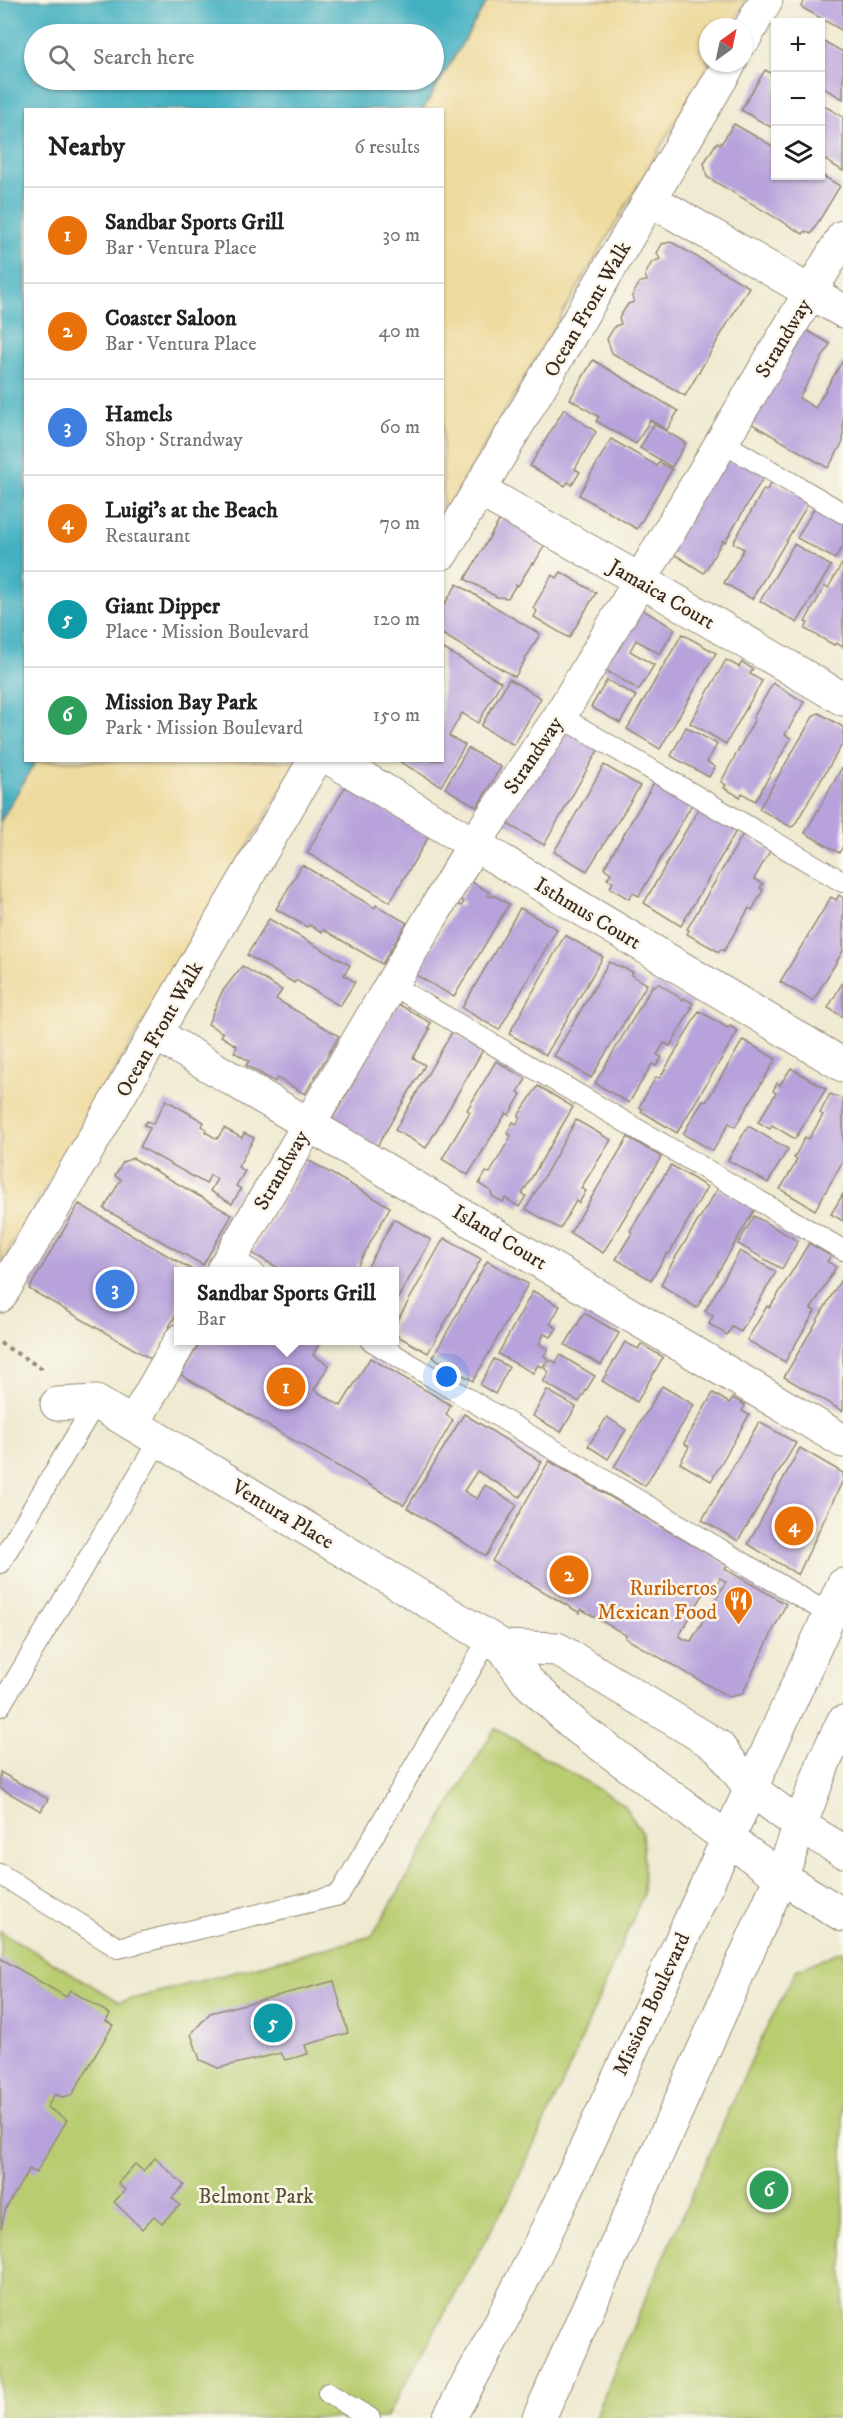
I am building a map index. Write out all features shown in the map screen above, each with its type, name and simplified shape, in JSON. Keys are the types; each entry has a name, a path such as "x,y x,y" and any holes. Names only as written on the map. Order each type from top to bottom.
{"street":[{"path":"753,23 766,0"},
{"name":"Ocean Front Walk","path":"444,550 481,491 725,72"},
{"path":"651,200 843,311"},
{"name":"Strandway","path":"235,1267 308,1124 474,844 560,716 843,237"},
{"name":"Jamaica Court","path":"481,491 640,580 843,699"},
{"name":"Ocean Front Walk","path":"0,1296 314,762"},
{"name":"Isthmus Court","path":"336,762 843,1065"},
{"name":"Island Court","path":"156,1034 843,1441"},
{"path":"146,1432 179,1345"},
{"path":"57,1404 96,1402"},
{"name":"Ventura Place","path":"96,1402 496,1642 527,1681 577,1727 781,1877 843,1915"},
{"name":"Mission Boulevard","path":"449,2418 536,2253 836,1600"},
{"name":"Ventura Place","path":"496,1642 557,1649 718,1746 751,1789 799,1825 843,1851"},
{"path":"539,2418 781,1877 824,1762 843,1722"}],"lane":[{"path":"722,442 843,513"},
{"path":"560,716 843,882"},
{"path":"392,985 843,1250"},
{"path":"377,1345 836,1600"},
{"path":"0,1563 96,1402"},
{"path":"0,1706 146,1432"},
{"path":"0,1874 118,1948 339,1895 496,1642"},
{"path":"328,2393 370,2418"}],"path":[{"path":"0,1343 41,1368 57,1404"}],"green space":[{"name":"Belmont Park","path":"495,1728 622,1803 642,1832 643,1895 565,2078 509,2198 386,2418 0,2418 0,1931 120,2002 372,1936"},
{"path":"843,1952 843,2418 595,2418 759,2043 796,1970"}],"sand":[{"path":"488,0 747,0 736,18 699,18 699,72 705,72 444,514 444,108 424,108 435,90 444,90 444,74"},
{"path":"35,762 297,762 0,1265 0,822"}],"water":[{"path":"0,0 488,0 444,74 444,24 24,24 24,90 434,90 424,108 24,108 24,762 35,762 0,822"}],"building":[{"path":"805,0 843,0 843,31 825,21 825,18 820,18 801,7"},
{"path":"825,42 843,52 843,99 825,89"},
{"path":"765,70 771,73 771,127 741,110"},
{"path":"825,106 843,117 843,171 825,160"},
{"path":"734,124 771,145 771,180 825,180 825,177 840,186 811,234 805,231 803,234 707,177 704,163 717,142 721,144"},
{"path":"671,242 749,287 685,396 612,353 607,339 615,326 621,324 619,318 628,304 634,302 632,296 640,282 647,281 645,275 652,262 660,259 657,253 662,244"},
{"path":"796,324 830,344 799,398 815,408 843,360 843,442 828,468 742,418"},
{"path":"593,360 678,411 667,430 650,420 636,444 596,421 599,417 570,399"},
{"path":"564,409 596,432 575,469 580,472 572,485 568,482 565,486 530,466"},
{"path":"654,424 686,443 672,467 640,448"},
{"path":"611,439 657,466 659,462 672,469 637,529 579,495"},
{"path":"724,448 766,473 704,573 669,551"},
{"path":"772,482 811,499 752,599 724,583 744,549 733,543 764,489 766,491"},
{"path":"816,505 843,521 843,546 835,559 797,538"},
{"path":"502,516 548,539 534,564 532,563 508,598 497,597 465,579"},
{"path":"794,544 831,566 797,623 760,601"},
{"path":"843,562 843,647 836,643 834,645 805,629 808,623 805,622 825,586 828,588"},
{"path":"561,572 596,593 569,638 534,617 537,611 533,608 552,575 557,578"},
{"path":"457,584 540,634 515,677 444,635 444,605"},
{"path":"638,607 675,629 660,654 636,640 630,651 654,665 639,690 602,668"},
{"path":"682,634 716,653 660,749 627,729"},
{"path":"444,649 501,682 478,723 462,713 449,736 465,745 441,786 400,762 444,762"},
{"path":"726,660 739,667 742,662 753,669 750,674 762,681 726,744 690,723"},
{"path":"509,679 541,698 514,745 481,726"},
{"path":"607,680 636,696 620,723 591,707"},
{"path":"773,683 804,702 785,735 791,738 755,801 742,793 740,797 724,788 726,785 721,782"},
{"path":"819,713 843,727 843,743 794,826 791,827 759,809 814,715"},
{"path":"562,723 601,745 544,845 504,822"},
{"path":"686,727 717,744 707,762 715,767 709,777 671,756"},
{"path":"468,748 501,767 477,807 445,788"},
{"path":"604,765 640,786 587,871 554,852"},
{"path":"843,766 843,846 839,853 805,833"},
{"path":"656,779 694,801 639,896 633,893 629,899 610,888 613,882 607,879 611,873 604,868"},
{"path":"345,787 429,836 390,902 307,853"},
{"path":"700,806 738,828 681,926 644,903"},
{"path":"743,834 770,851 754,879 763,884 760,888 763,890 752,910 749,908 724,951 721,949 719,952 687,934 689,930 687,929"},
{"path":"302,865 375,908 376,905 407,923 382,964 324,930 322,932 309,925 307,927 276,909"},
{"path":"470,881 489,892 488,895 492,897 493,895 509,904 454,997 416,975 457,904 461,906 464,902 460,899"},
{"path":"839,895 843,898 843,951 813,1001 780,982 831,897 836,900"},
{"path":"520,908 557,929 499,1030 462,1008"},
{"path":"269,919 350,965 344,975 355,982 340,1006 296,980 294,983 247,955"},
{"path":"565,935 603,957 546,1055 509,1034"},
{"path":"609,962 633,972 631,975 647,984 591,1078 554,1056"},
{"path":"242,966 282,990 276,999 339,1036 305,1094 277,1078 275,1082 246,1065 249,1061 234,1052 237,1046 221,1036 223,1033 208,1024 222,992"},
{"path":"843,982 843,1017 828,1008"},
{"path":"658,983 683,1000 684,998 693,1003 690,1007 692,1008 670,1046 664,1043 657,1055 662,1057 656,1066 652,1064 629,1103 595,1083 653,985 656,986"},
{"path":"398,1004 431,1023 428,1028 430,1029 413,1058 425,1065 376,1148 331,1121 356,1078 354,1076"},
{"path":"699,1011 728,1028 730,1026 738,1031 677,1133 641,1111 643,1109 639,1107 656,1077 660,1078"},
{"path":"452,1032 483,1050 426,1148 395,1130"},
{"path":"743,1040 776,1059 735,1127 729,1123 713,1151 683,1134 703,1100 706,1102"},
{"path":"496,1061 526,1079 518,1092 521,1094 509,1115 506,1113 468,1175 442,1159 470,1112 467,1110"},
{"path":"791,1068 826,1089 795,1139 772,1125 770,1129 758,1122 776,1093 773,1091 777,1083 780,1085"},
{"path":"538,1086 573,1107 522,1194 526,1196 519,1207 505,1198 503,1202 492,1196 491,1191 479,1184 486,1172 490,1173 511,1136 507,1133 513,1122 517,1124 520,1117 518,1116"},
{"path":"830,1094 843,1099 843,1161 815,1210 780,1189 793,1168 797,1159 794,1158 805,1137 809,1139 823,1115 820,1113"},
{"path":"166,1100 204,1122 202,1126 206,1129 205,1132 217,1139 224,1128 242,1138 244,1133 254,1138 238,1167 245,1171 236,1186 241,1189 232,1204 210,1191 217,1179 210,1175 206,1184 140,1147 150,1128 144,1125 147,1121 153,1124"},
{"path":"576,1120 611,1140 581,1188 586,1191 579,1203 576,1201 560,1229 526,1209"},
{"path":"748,1126 788,1149 768,1183 728,1160"},
{"path":"628,1137 661,1157 603,1253 570,1233"},
{"path":"133,1158 232,1215 203,1265 104,1209 121,1179 115,1176 123,1162"},
{"path":"306,1159 390,1207 357,1267 276,1267 252,1253"},
{"path":"671,1165 707,1187 669,1254 667,1253 651,1280 616,1259 632,1233 630,1231"},
{"path":"718,1188 755,1209 697,1308 661,1285"},
{"path":"843,1194 843,1221 831,1214"},
{"path":"79,1204 187,1267 174,1267 174,1318 151,1359 29,1289"},
{"path":"754,1216 798,1241 782,1269 738,1244"},
{"path":"394,1219 431,1240 399,1296 399,1267 368,1267"},
{"path":"444,1238 481,1259 428,1353 399,1337 399,1318"},
{"path":"809,1243 831,1256 827,1261 836,1267 811,1309 815,1311 785,1362 747,1340 767,1306 769,1308 776,1298"},
{"path":"740,1251 776,1272 741,1332 732,1327 727,1335 709,1324 713,1316 705,1311"},
{"path":"487,1261 528,1284 473,1381 433,1357"},
{"path":"843,1276 843,1409 842,1411 784,1377"},
{"path":"533,1291 560,1306 550,1324 557,1328 551,1337 544,1334 539,1344 548,1349 544,1356 548,1359 543,1367 538,1365 533,1373 498,1354"},
{"path":"584,1313 619,1333 601,1365 565,1345"},
{"path":"625,1342 638,1349 641,1344 663,1357 637,1402 602,1381"},
{"path":"198,1345 318,1345 313,1355 329,1365 314,1390 341,1406 370,1358 451,1405 446,1415 453,1420 404,1505 181,1375"},
{"path":"560,1355 595,1376 579,1402 543,1382 549,1372 545,1369 551,1360 556,1363"},
{"path":"494,1359 509,1367 495,1394 480,1385"},
{"path":"662,1386 694,1405 645,1486 614,1467"},
{"path":"547,1390 576,1407 561,1432 533,1416"},
{"path":"713,1393 729,1403 733,1398 745,1405 742,1411 749,1415 711,1481 680,1463 689,1447 684,1443"},
{"path":"464,1414 542,1462 520,1497 477,1471 464,1491 477,1499 485,1485 517,1505 486,1556 407,1508"},
{"path":"607,1417 626,1430 608,1459 588,1446"},
{"path":"759,1422 796,1443 738,1541 702,1520"},
{"path":"800,1448 843,1473 843,1480 798,1575 748,1544"},
{"path":"549,1461 727,1565 725,1569 786,1604 742,1694 729,1697 625,1638 626,1635 581,1609 580,1613 492,1561","holes":["720,1578 726,1582 691,1641 679,1636 708,1586 714,1589"]},
{"path":"0,1772 48,1799 41,1811 0,1788"},
{"path":"0,1958 66,1997 70,1990 110,2014 106,2021 113,2025 72,2095 62,2097 55,2094 47,2107 67,2120 36,2173 29,2169 6,2208 1,2228"},
{"path":"334,1981 348,2033 305,2045 308,2054 285,2060 281,2053 218,2068 200,2060 191,2034 210,2013"},
{"path":"155,2158 184,2185 172,2198 180,2205 162,2223 154,2216 142,2229 114,2202 125,2190 118,2183 135,2164 143,2171"}],"place":[{"name":"Hamels","path":"115,1289"},
{"name":"Sandbar Sports Grill","path":"286,1387"},
{"name":"Luigi's at the Beach","path":"794,1526"},
{"name":"Coaster Saloon","path":"569,1575"},
{"name":"Ruribertos Mexican Food","path":"738,1626"},
{"name":"Giant Dipper","path":"273,2023"},
{"name":"Mission Bay Park","path":"769,2190"}]}
